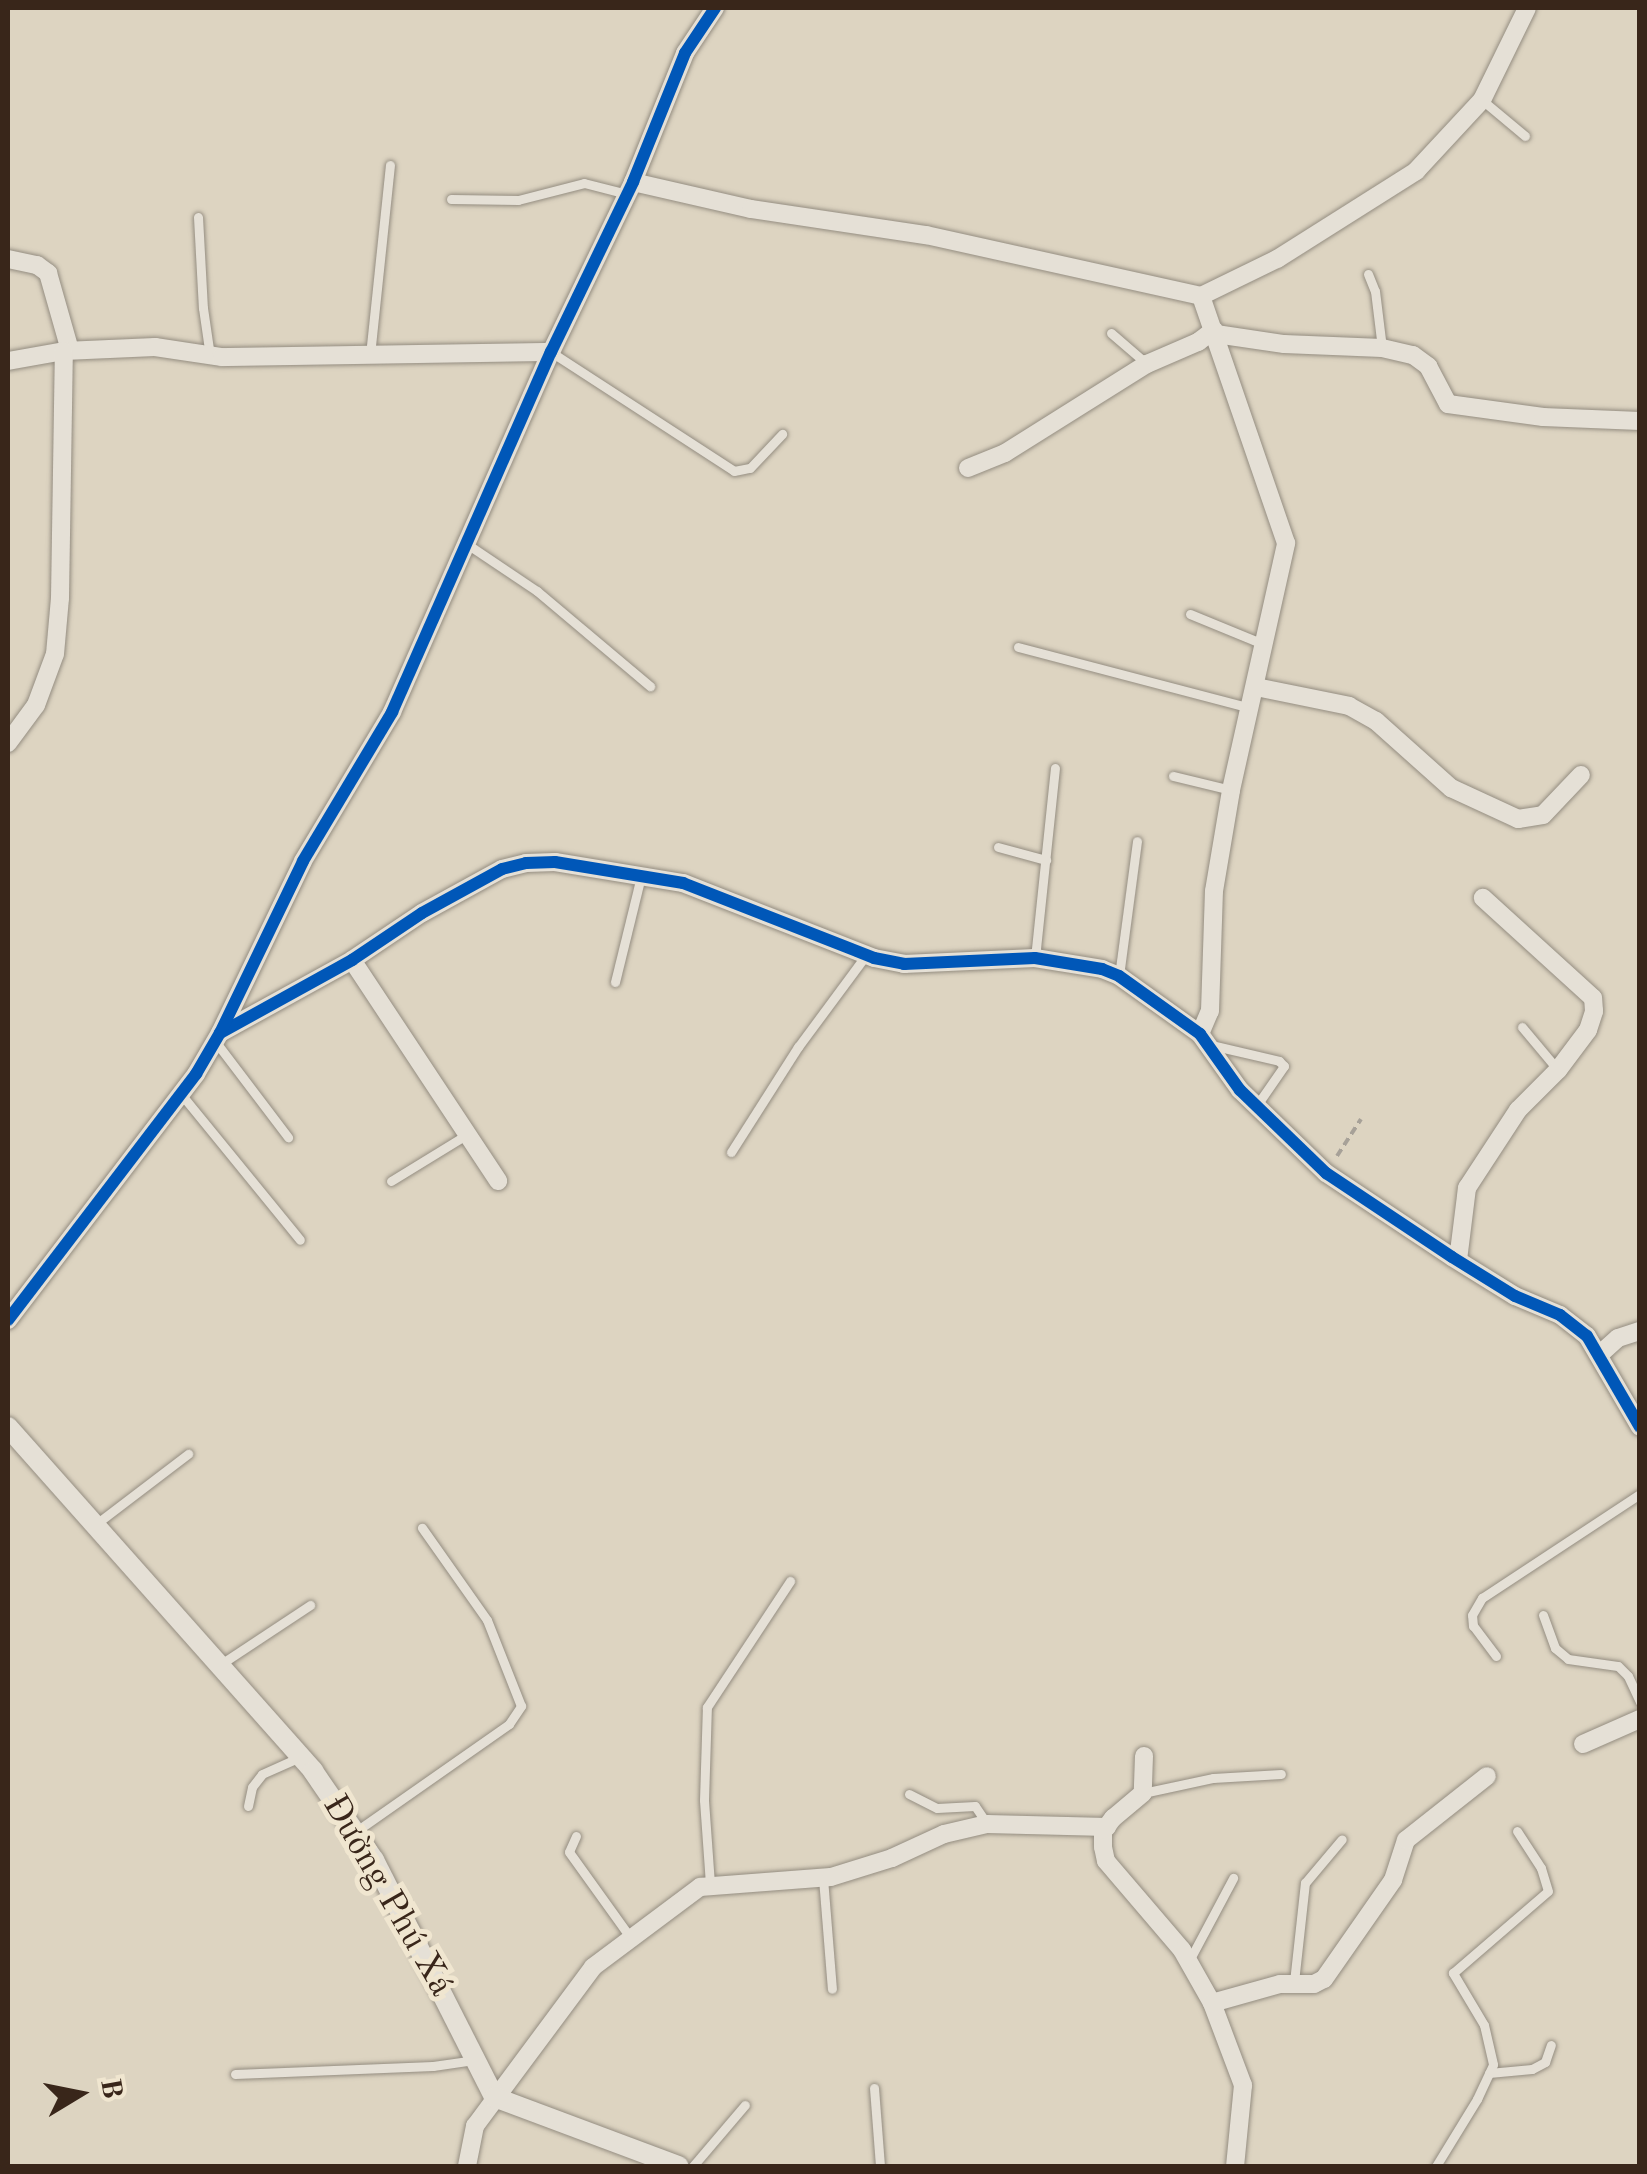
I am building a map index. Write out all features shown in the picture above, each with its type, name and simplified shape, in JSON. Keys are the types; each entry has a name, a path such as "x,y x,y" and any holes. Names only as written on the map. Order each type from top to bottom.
{"street":[{"path":"8,1320 181,1094 218,1037 303,861 392,712 551,352 630,188 685,53 715,8"},
{"path":"630,188 926,235 1202,296 1277,259 1416,171 1482,100 1527,8"},
{"path":"8,259 37,265 48,273 67,351 60,598 54,654 36,705 8,743"},
{"path":"1202,296 1286,543 1214,891 1210,1011 1204,1039"},
{"path":"968,468 1006,453 1147,364 1215,332 1284,344 1382,348 1413,356 1428,366 1448,404 1543,416 1640,421"},
{"path":"8,362 67,351 155,347 210,356 551,352"},
{"path":"1256,687 1349,706 1376,720 1452,788 1518,820 1543,815 1581,775"},
{"path":"218,1037 502,869 555,862 683,883 866,955 904,964 1066,960 1118,976 1204,1039 1256,1106 1326,1173 1514,1296 1560,1315 1587,1336 1640,1428"},
{"path":"1458,1260 1467,1188 1518,1110 1558,1070 1588,1030 1593,998 1483,898"},
{"path":"352,960 498,1182"},
{"path":"1599,1355 1618,1338 1640,1331"},
{"name":"Đường Phú Xá","path":"8,1428 301,1757 374,1860 494,2097"},
{"path":"1583,1744 1640,1719"},
{"path":"1144,1756 1143,1793 1107,1827 1102,1847 1106,1861 1189,1960 1212,2004 1243,2085 1235,2166"},
{"path":"1212,2004 1294,1982 1314,1984 1324,1980 1393,1880 1406,1840 1487,1776"},
{"path":"468,2166 472,2134 494,2097 594,1968 700,1887 823,1878 892,1858 944,1834 987,1824 1107,1827"},
{"path":"494,2097 679,2166"}],"lane":[{"path":"1482,100 1524,136"},
{"path":"370,355 390,165"},
{"path":"451,198 518,200 584,183 630,188"},
{"path":"198,216 202,308 210,356"},
{"path":"1368,274 1375,290 1382,348"},
{"path":"1111,334 1147,364"},
{"path":"551,352 734,471 750,468 782,434"},
{"path":"468,544 537,591 650,686"},
{"path":"1190,614 1266,645"},
{"path":"1018,647 1250,708"},
{"path":"1035,958 1055,768"},
{"path":"1173,776 1232,790"},
{"path":"1118,976 1137,841"},
{"path":"998,848 1046,860"},
{"path":"615,982 641,876"},
{"path":"731,1152 787,1062 866,955"},
{"path":"1522,1026 1558,1070"},
{"path":"218,1037 288,1137"},
{"path":"1204,1039 1279,1061 1284,1066 1256,1106"},
{"path":"181,1094 300,1240"},
{"path":"391,1181 466,1135"},
{"path":"94,1526 188,1454"},
{"path":"1496,1656 1473,1626 1472,1614 1482,1598 1640,1494"},
{"path":"355,1832 509,1724 521,1706 487,1620 422,1528"},
{"path":"710,1884 704,1800 707,1707 790,1580"},
{"path":"221,1664 310,1605"},
{"path":"1543,1615 1556,1648 1568,1659 1618,1666 1628,1676 1640,1702"},
{"path":"248,1806 252,1787 262,1774 301,1757"},
{"path":"1143,1793 1213,1778 1281,1774"},
{"path":"908,1794 937,1808 976,1806 987,1824"},
{"path":"1436,2166 1493,2064 1484,2025 1453,1974 1548,1891 1541,1868 1517,1831"},
{"path":"576,1836 569,1852 630,1938"},
{"path":"1294,1982 1305,1883 1342,1839"},
{"path":"823,1878 832,1988"},
{"path":"1189,1960 1233,1878"},
{"path":"1489,2073 1532,2069 1545,2062 1552,2045"},
{"path":"235,2074 433,2066 477,2059"},
{"path":"874,2088 880,2166"},
{"path":"693,2166 744,2105"}],"path":[{"path":"1326,1173 1360,1120"}],"cycle path":[{"path":"8,1320 196,1074 220,1033 303,861 392,712 551,352 633,182 685,53 715,8"},
{"path":"220,1033 352,960 422,913 502,869 526,863 555,862 683,883 874,958 904,964 1035,958 1102,969 1119,976 1200,1034 1240,1090 1326,1173 1452,1257 1515,1296 1560,1315 1587,1336 1640,1427"}]}
